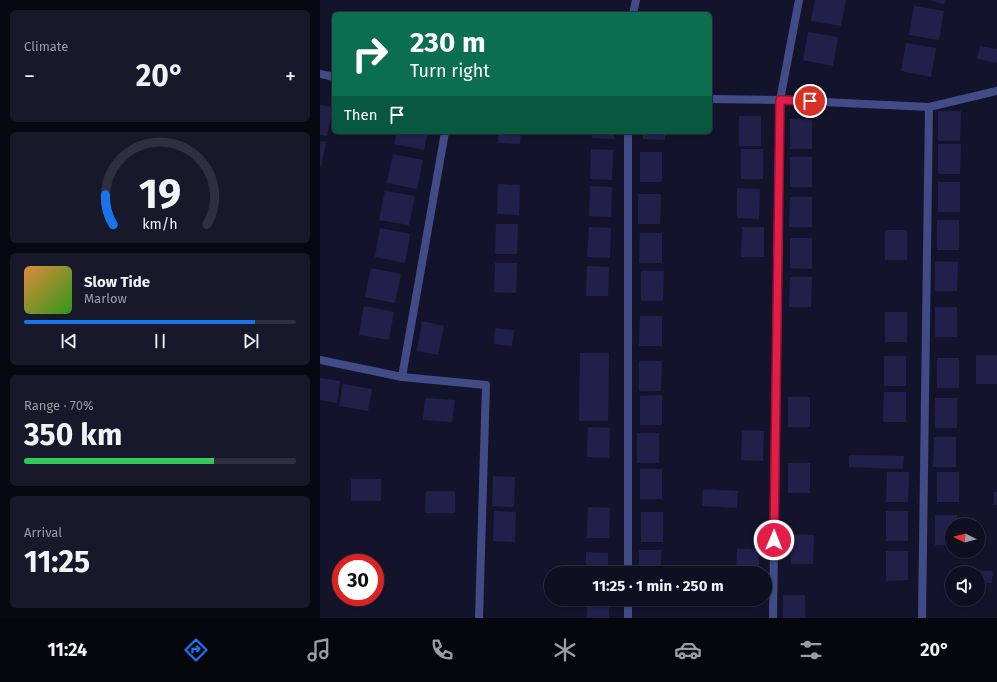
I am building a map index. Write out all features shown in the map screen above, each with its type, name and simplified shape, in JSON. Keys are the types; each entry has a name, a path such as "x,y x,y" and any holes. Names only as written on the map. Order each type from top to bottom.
{"street":[{"path":"633,12 636,0"},
{"path":"773,618 780,100 798,0"},
{"path":"320,74 332,77"},
{"path":"712,99 780,100 929,107 997,91"},
{"path":"922,618 929,107"},
{"path":"402,377 445,134"},
{"path":"628,134 628,566"},
{"path":"320,360 402,377 486,386 479,618"},
{"path":"628,606 628,618"}],"building":[{"path":"815,0 846,0 841,26 811,21"},
{"path":"929,0 945,0 944,4"},
{"path":"914,6 944,11 939,40 909,35"},
{"path":"808,32 838,37 833,66 803,60"},
{"path":"906,43 936,48 931,77 901,71"},
{"path":"980,46 997,49 997,63 977,59"},
{"path":"320,105 332,107 327,136 320,135"},
{"path":"938,111 961,111 960,141 938,141"},
{"path":"739,116 761,116 761,146 739,146"},
{"path":"790,119 812,119 812,149 790,149"},
{"path":"396,134 428,134 424,150 394,144"},
{"path":"499,134 521,134 520,144 498,143"},
{"path":"592,134 614,134 614,139 592,138"},
{"path":"643,134 665,134 665,140 643,139"},
{"path":"320,141 326,142 321,167 320,167"},
{"path":"938,144 961,144 960,174 938,174"},
{"path":"591,149 613,150 612,180 590,179"},
{"path":"741,149 763,149 763,179 741,179"},
{"path":"640,152 662,152 662,182 640,182"},
{"path":"393,154 423,160 417,189 387,183"},
{"path":"790,157 812,157 812,187 790,187"},
{"path":"938,182 960,182 960,212 938,212"},
{"path":"498,184 520,185 519,215 497,214"},
{"path":"590,186 612,187 611,217 589,216"},
{"path":"737,188 760,189 759,219 737,218"},
{"path":"385,191 415,196 409,225 379,220"},
{"path":"638,194 661,194 660,224 638,224"},
{"path":"790,197 812,197 812,227 789,227"},
{"path":"937,220 959,220 959,250 937,250"},
{"path":"496,224 518,224 517,254 495,254"},
{"path":"589,227 611,228 610,258 587,257"},
{"path":"742,227 764,227 764,257 741,257"},
{"path":"380,228 410,234 405,263 375,257"},
{"path":"885,230 907,230 907,260 885,260"},
{"path":"640,233 662,233 662,263 639,263"},
{"path":"790,238 812,238 812,269 790,268"},
{"path":"935,261 958,262 957,291 935,291"},
{"path":"495,263 517,263 516,293 494,292"},
{"path":"587,266 609,267 608,296 586,296"},
{"path":"371,268 401,274 395,303 365,297"},
{"path":"641,271 664,271 663,301 641,301"},
{"path":"790,277 812,277 811,307 789,307"},
{"path":"364,306 394,312 389,340 359,335"},
{"path":"935,307 957,307 957,337 935,337"},
{"path":"885,312 907,312 907,342 885,342"},
{"path":"640,316 662,316 662,346 639,346"},
{"path":"422,321 444,326 438,355 417,351"},
{"path":"495,328 514,330 512,346 494,344"},
{"path":"580,353 609,353 608,421 579,421"},
{"path":"976,355 997,355 997,384 976,384"},
{"path":"884,356 906,356 906,386 884,386"},
{"path":"937,358 959,358 959,388 937,388"},
{"path":"639,361 662,361 661,391 639,391"},
{"path":"320,378 340,381 337,403 320,400"},
{"path":"343,384 372,389 368,411 339,406"},
{"path":"884,392 906,392 906,422 883,422"},
{"path":"662,395 662,425 640,425 640,396"},
{"path":"788,397 810,397 810,427 788,427"},
{"path":"425,398 455,400 452,422 423,420"},
{"path":"935,398 957,398 957,428 935,428"},
{"path":"588,427 610,428 609,458 587,457"},
{"path":"742,430 764,431 763,461 741,460"},
{"path":"637,433 659,433 659,463 637,463"},
{"path":"934,437 956,437 956,467 933,467"},
{"path":"849,455 904,456 903,469 849,467"},
{"path":"788,463 810,463 810,493 788,493"},
{"path":"640,469 662,469 662,499 640,499"},
{"path":"887,472 909,472 908,502 886,502"},
{"path":"937,472 959,472 959,502 937,502"},
{"path":"493,476 515,477 514,507 492,506"},
{"path":"351,479 381,479 381,501 351,501"},
{"path":"703,489 738,491 737,508 702,506"},
{"path":"426,491 455,491 455,513 425,513"},
{"path":"994,492 997,492 997,505 994,505"},
{"path":"588,507 610,508 609,538 587,538"},
{"path":"494,511 516,512 515,542 493,541"},
{"path":"886,511 908,511 908,541 886,541"},
{"path":"641,512 663,512 663,542 641,542"},
{"path":"935,515 957,515 957,518 945,518 945,545 935,545"},
{"path":"791,534 814,535 813,564 791,564"},
{"path":"737,549 759,549 759,566 736,566"},
{"path":"639,550 661,550 661,566 639,566"},
{"path":"886,551 908,551 908,580 886,581"},
{"path":"586,552 608,553 608,566 586,566"},
{"path":"985,571 993,571 992,583 985,583"},
{"path":"783,595 805,595 805,618 783,618"},
{"path":"587,606 609,606 609,618 587,618"}],"route":[{"path":"774,540 780,100 810,101"}]}
